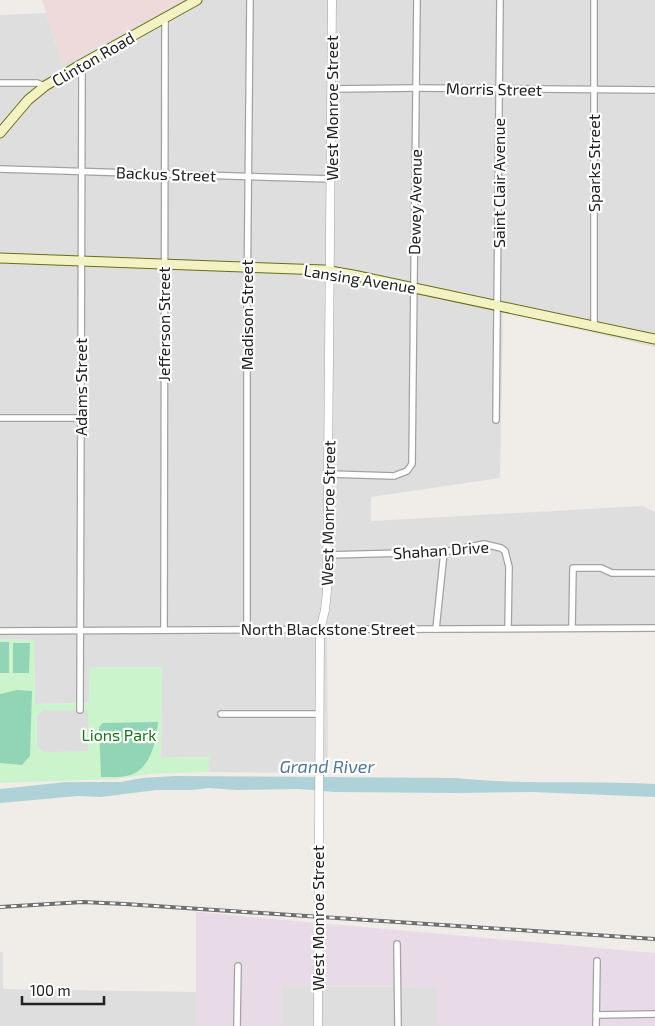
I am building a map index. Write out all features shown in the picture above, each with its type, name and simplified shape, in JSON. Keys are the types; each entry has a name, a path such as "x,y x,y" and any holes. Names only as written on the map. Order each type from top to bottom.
{"main road":[{"name":"Clinton Road","path":"0,133 28,100 45,86 198,0"},
{"name":"Lansing Avenue","path":"0,258 324,270 655,338"}],"street":[{"name":"Madison Street","path":"247,629 250,0"},
{"name":"West Monroe Street","path":"318,1026 320,630 325,610 328,555 332,0"},
{"name":"Dewey Avenue","path":"329,474 394,476 407,471 412,464 417,0"},
{"name":"Saint Clair Avenue","path":"496,420 500,0"},
{"name":"Sparks Street","path":"594,0 594,325"},
{"name":"Jefferson Street","path":"164,630 165,18"},
{"name":"Adams Street","path":"80,65 82,73 80,710"},
{"path":"0,84 37,83 45,86"},
{"name":"Morris Street","path":"332,89 655,90"},
{"name":"Backus Street","path":"0,169 332,179"},
{"path":"0,418 81,418"},
{"name":"Shahan Drive","path":"328,555 444,552 484,544 496,546 505,551 509,567 508,628"},
{"path":"436,630 444,552"},
{"path":"572,628 573,568 601,568 612,573 655,573"},
{"name":"North Blackstone Street","path":"0,631 655,628"},
{"path":"221,714 320,714"},
{"path":"397,944 398,1026"},
{"path":"596,1026 597,961"},
{"path":"237,1026 238,966"},
{"path":"596,1015 655,1014"}],"shaded area":[{"path":"42,0 183,0 63,65"},
{"path":"183,0 655,0 655,347 503,312 500,478 371,497 371,521 642,506 655,512 655,630 327,634 328,773 209,772 209,757 161,758 162,667 90,667 89,703 35,704 34,640 0,639 0,15 46,13 63,65"},
{"path":"43,710 88,710 88,751 44,752 37,746 37,716"},
{"path":"196,912 655,953 655,1026 437,1026 437,987 282,986 281,1026 196,1026"},
{"path":"0,952 3,952 3,989 196,992 196,1026 0,1026"},
{"path":"281,986 438,987 437,1026 281,1026"}],"green space":[{"name":"Lions Park","path":"0,639 34,640 35,704 89,703 90,667 162,667 161,758 209,757 209,772 150,774 114,779 0,783"},
{"path":"0,642 9,642 9,673 0,673"},
{"path":"13,643 30,643 29,673 13,673"},
{"path":"17,690 32,691 30,756 22,765 0,763 0,694"},
{"path":"158,722 152,752 145,765 133,774 101,777 99,727 103,723"}],"water":[{"name":"Grand River","path":"176,776 456,778 655,784 655,797 532,792 335,792 299,789 236,790 209,788 156,790 101,797 78,796 0,803 0,789 66,782 121,782 142,778"}],"railway":[{"path":"0,907 83,902 125,904 655,939"}]}
